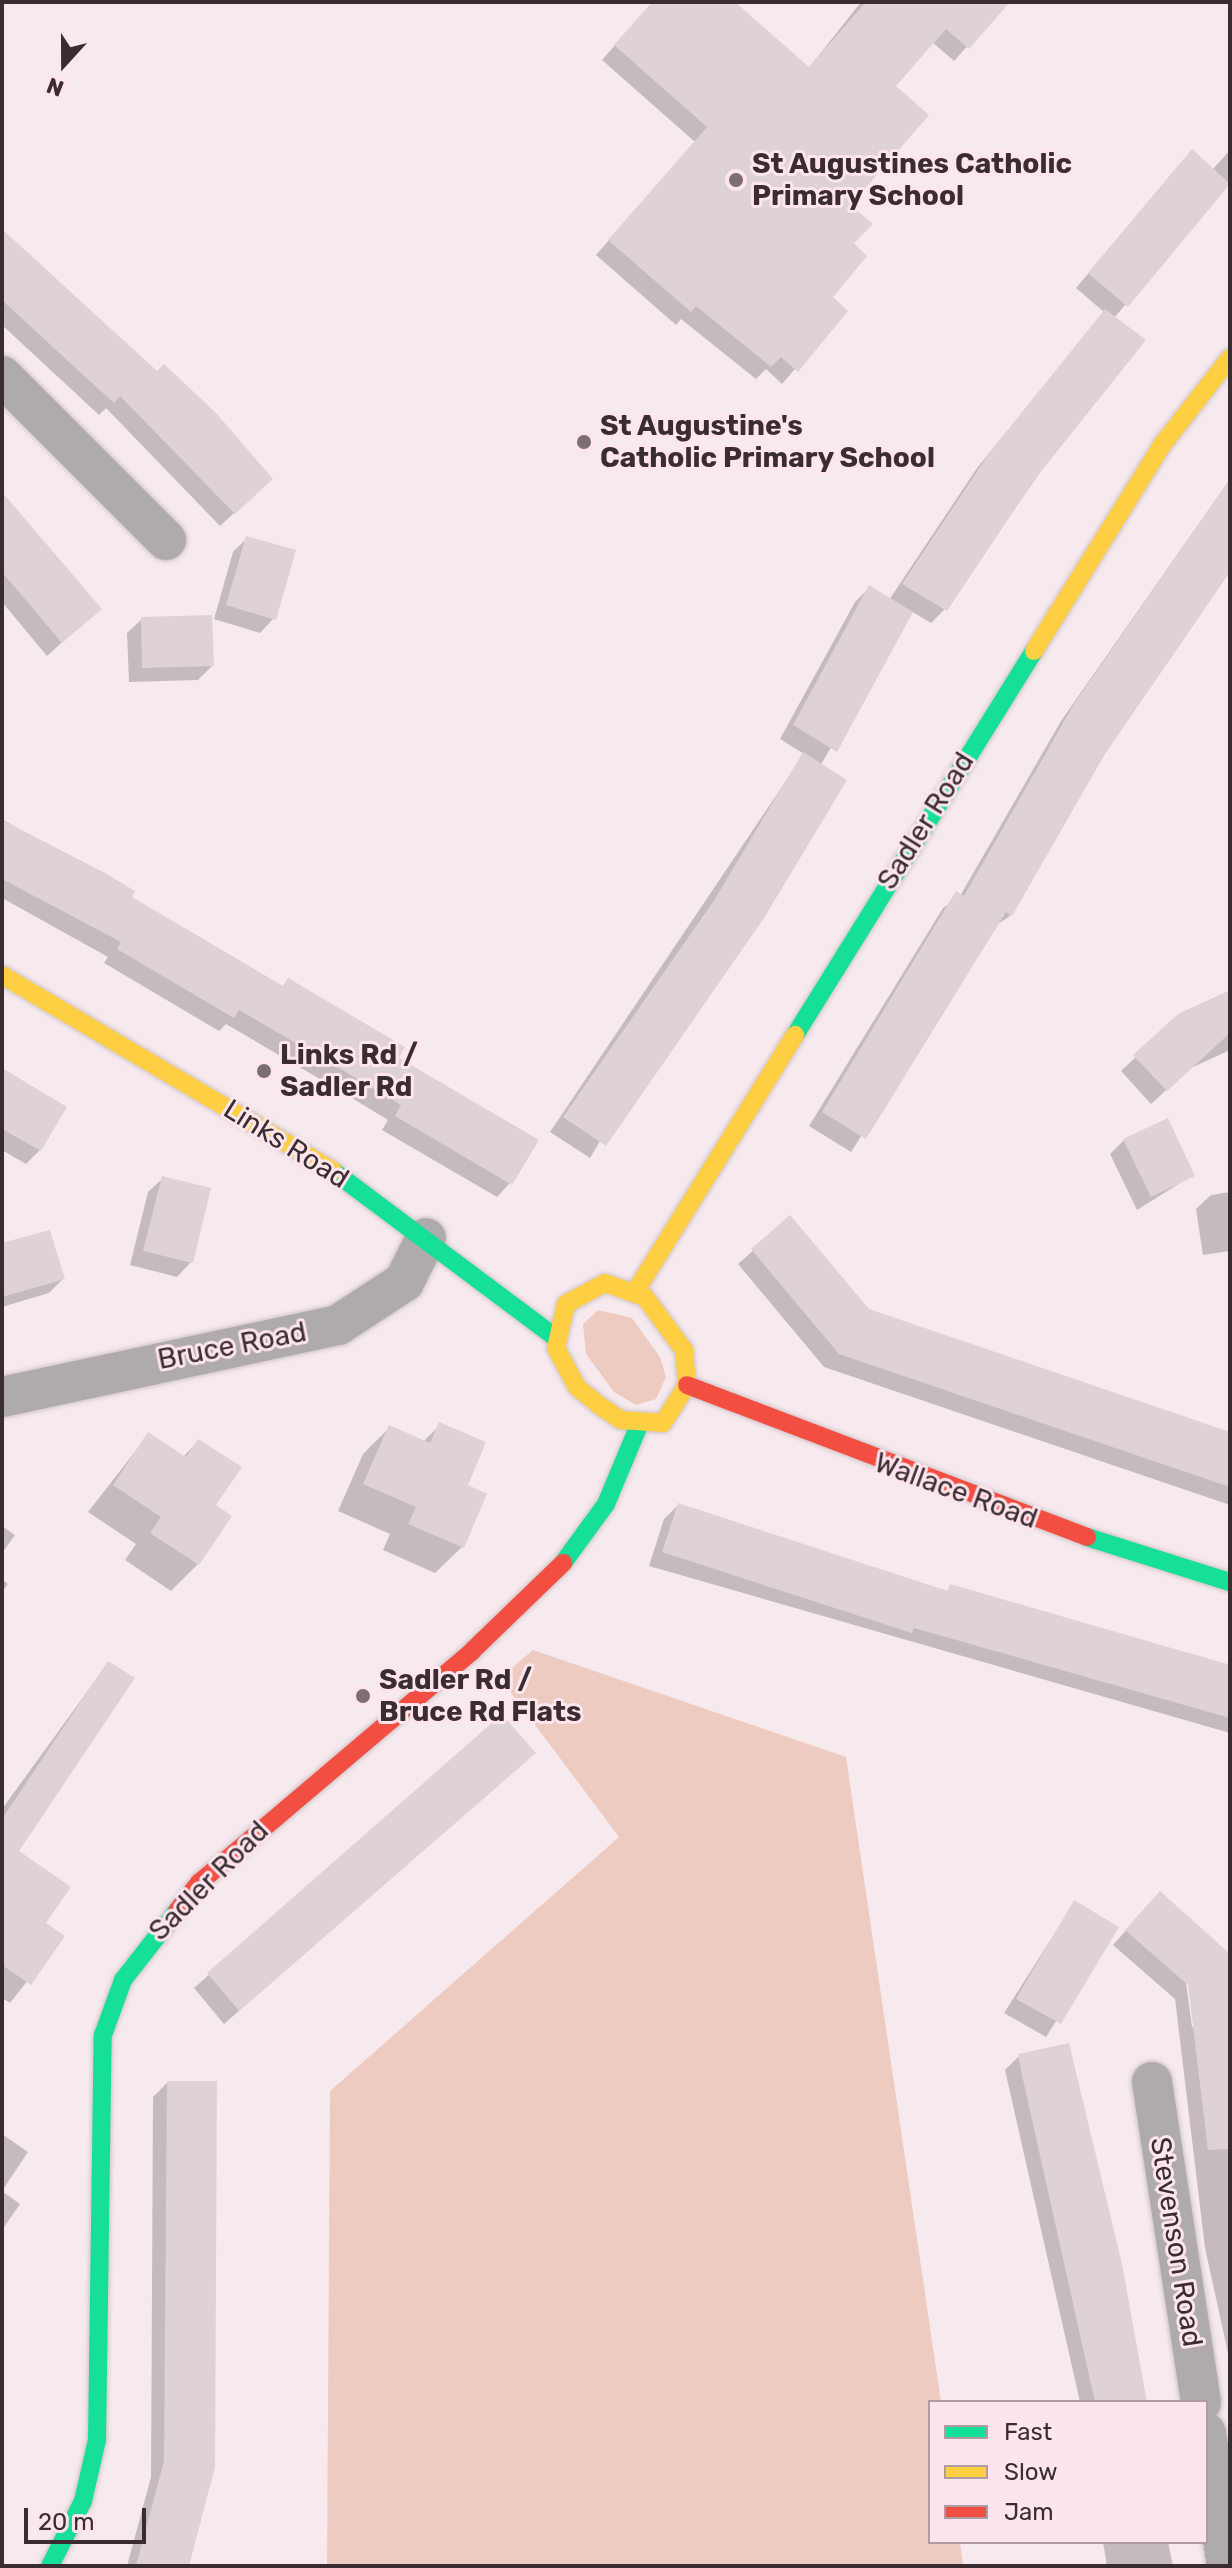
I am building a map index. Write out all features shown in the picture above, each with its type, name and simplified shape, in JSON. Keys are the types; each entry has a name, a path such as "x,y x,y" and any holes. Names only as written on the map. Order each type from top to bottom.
{"street":[{"name":"Sadler Road","path":"635,1292 1162,445 1230,358"},
{"path":"2,376 166,540"},
{"name":"Links Road","path":"2,975 324,1164 555,1337"},
{"name":"Bruce Road","path":"2,1397 338,1325 404,1282 426,1238"},
{"path":"605,1283 635,1292 675,1333 687,1385 663,1423 639,1425 577,1387 555,1337 560,1315 578,1293 605,1283"},
{"name":"Wallace Road","path":"687,1385 1014,1514 1230,1582"},
{"name":"Sadler Road","path":"50,2566 83,2501 97,2440 97,2089 108,2015 123,1980 200,1882 472,1651 575,1552 606,1504 639,1425"},
{"name":"Stevenson Road","path":"1152,2082 1201,2400"},
{"path":"1208,2446 1227,2566"}],"shaded area":[{"path":"598,1310 632,1318 660,1357 666,1377 656,1399 636,1405 614,1392 586,1354 583,1324"},
{"path":"533,1650 846,1757 941,2400 928,2400 928,2544 960,2544 963,2566 327,2566 330,2091 619,1837 500,1678"}],"building":[{"name":"St Augustines Catholic Primary School","path":"652,2 735,2 809,67 866,2 1010,2 969,49 946,29 896,86 929,115 851,205 873,224 854,243 867,256 833,297 848,311 798,372 781,357 771,367 696,306 691,312 608,240 707,127 614,45"},
{"path":"1192,149 1230,184 1128,307 1088,273"},
{"path":"2,229 157,371 164,364 216,413 273,479 235,514 120,396 114,403 69,362 2,300"},
{"path":"1105,309 1146,340 1035,479 947,611 902,584 990,452"},
{"path":"1230,479 1230,572 1105,754 1012,916 1006,912 866,1139 822,1112 956,891 964,896 1074,704"},
{"path":"2,492 102,609 62,643 2,572"},
{"path":"246,536 296,550 276,620 226,605"},
{"path":"869,585 913,612 837,752 793,725"},
{"path":"212,615 214,666 142,668 141,617"},
{"path":"803,752 847,780 764,918 606,1146 563,1117 713,902"},
{"path":"2,820 105,873 135,891 132,897 283,986 288,978 405,1047 399,1058 539,1140 512,1185 395,1116 401,1105 356,1078 239,1010 234,1018 117,949 121,942 2,879"},
{"path":"1230,990 1230,1033 1167,1091 1133,1055 1178,1014"},
{"path":"2,1068 67,1107 41,1151 2,1129"},
{"path":"1168,1118 1195,1176 1151,1197 1123,1139"},
{"path":"162,1176 211,1188 193,1263 143,1251"},
{"path":"790,1215 869,1309 1230,1432 1230,1487 839,1354 751,1249"},
{"path":"50,1230 65,1279 2,1297 2,1243"},
{"path":"439,1422 486,1442 468,1485 487,1494 464,1548 408,1524 416,1507 363,1484 389,1425 430,1443"},
{"path":"148,1432 186,1457 198,1439 242,1467 216,1505 232,1516 199,1565 150,1533 161,1517 113,1485"},
{"path":"678,1503 948,1591 950,1584 1230,1665 1230,1718 914,1628 912,1633 662,1552"},
{"path":"108,1661 135,1678 19,1851 71,1887 46,1923 65,1936 31,1985 2,1965 2,1819"},
{"path":"502,1714 536,1753 239,2011 207,1973"},
{"path":"1160,1891 1230,1954 1230,2149 1208,2150 1188,1985 1125,1930"},
{"path":"1074,1900 1119,1927 1061,2024 1016,1999"},
{"path":"1069,2043 1122,2264 1147,2400 1095,2400 1018,2054"},
{"path":"167,2081 217,2081 215,2467 189,2566 136,2566 164,2461"}],"traffic: fast":[{"path":"795,1035 1034,651"},
{"path":"333,1171 555,1337"},
{"path":"563,1563 606,1504 639,1425"},
{"path":"1087,1537 1230,1582"},
{"path":"50,2566 83,2501 97,2440 103,2035 123,1980 177,1911"}],"traffic: slow":[{"path":"1034,651 1162,445 1230,358"},
{"path":"2,975 333,1171"},
{"path":"635,1292 795,1035"},
{"path":"605,1283 645,1297 684,1350 687,1385 663,1423 621,1420 599,1405 577,1387 556,1348 566,1304 605,1283"}],"traffic: jam":[{"path":"687,1385 1087,1537"},
{"path":"177,1911 200,1882 472,1651 563,1563"}],"place":[{"name":"St Augustines Catholic Primary School","path":"736,180"},
{"name":"St Augustine's Catholic Primary School","path":"584,442"},
{"name":"Links Rd / Sadler Rd","path":"264,1071"},
{"name":"Sadler Rd / Bruce Rd Flats","path":"363,1696"}]}
